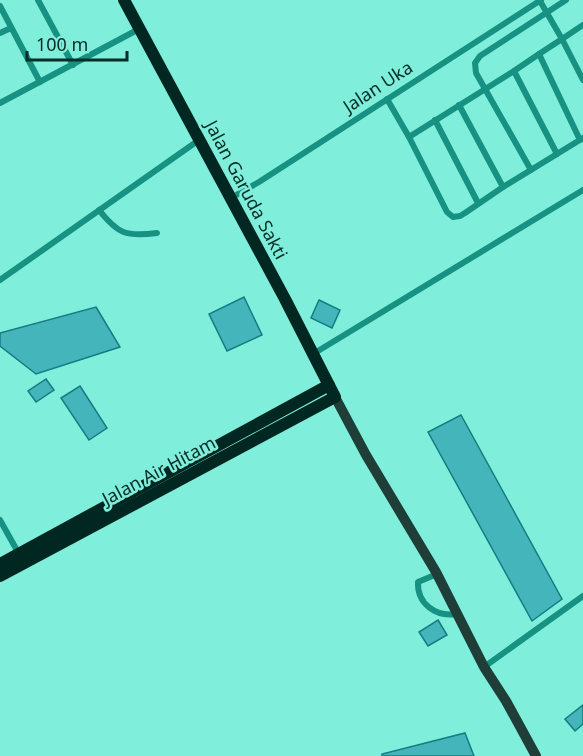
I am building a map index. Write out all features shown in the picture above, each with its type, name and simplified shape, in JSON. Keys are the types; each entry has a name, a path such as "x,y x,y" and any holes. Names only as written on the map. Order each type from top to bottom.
{"highway":[{"name":"Jalan Garuda Sakti","path":"124,0 335,397"},
{"name":"Jalan Air Hitam","path":"0,564 329,385"},
{"name":"Jalan Air Hitam","path":"0,576 335,397"}],"main road":[{"path":"335,397 366,455 437,574 484,668 506,701 536,756"}],"street":[{"path":"38,0 73,65"},
{"path":"540,0 583,80"},
{"name":"Jalan Uka","path":"231,198 540,0"},
{"path":"531,170 476,73 477,60 566,0"},
{"path":"0,6 40,82"},
{"path":"409,137 583,25"},
{"path":"0,33 11,28"},
{"path":"0,103 139,29"},
{"path":"387,99 450,215 460,216 582,139 539,54"},
{"path":"514,71 557,154"},
{"path":"459,105 503,187"},
{"path":"435,120 478,203"},
{"path":"0,280 63,238 199,140"},
{"path":"313,354 583,190"},
{"path":"99,210 122,233 142,235 157,233"},
{"path":"0,520 19,554"},
{"path":"437,574 418,582 419,595 435,612 445,616 456,614"},
{"path":"484,668 583,596"}],"building":[{"path":"244,297 262,335 227,351 209,314"},
{"path":"319,300 340,310 332,328 311,318"},
{"path":"96,307 120,347 36,374 0,346 0,333"},
{"path":"46,379 54,390 36,402 28,391"},
{"path":"80,386 107,428 89,440 61,398"},
{"path":"461,415 562,599 532,621 428,432"},
{"path":"438,620 447,635 428,646 419,632"},
{"path":"583,705 583,724 575,731 565,719"},
{"path":"465,733 474,756 382,756 382,754"}]}
